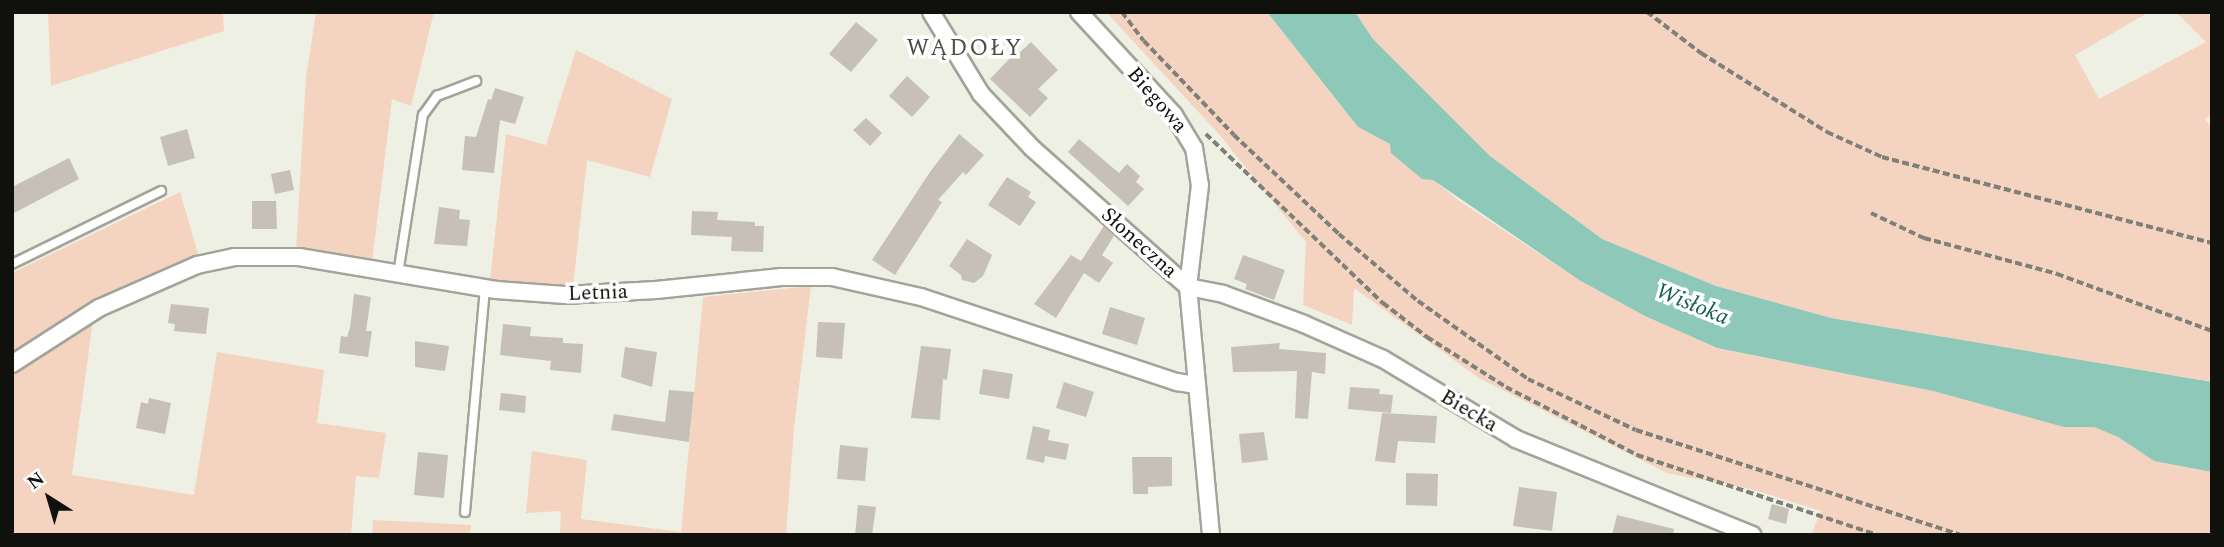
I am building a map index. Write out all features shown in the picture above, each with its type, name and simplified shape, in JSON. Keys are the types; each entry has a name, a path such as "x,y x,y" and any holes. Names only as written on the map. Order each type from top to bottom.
{"street":[{"name":"Słoneczna","path":"931,12 981,94 1032,148 1188,287 1210,535"},
{"name":"Biegowa","path":"1079,12 1168,108 1188,134 1194,148 1200,185 1188,287"},
{"name":"Letnia","path":"12,364 99,308 142,286 197,265 235,257 299,257 485,289 565,295 656,290 781,277 832,277 921,297 1177,382 1197,385"},
{"name":"Biecka","path":"1188,287 1223,294 1304,324 1382,359 1516,439 1752,535"}],"lane":[{"path":"398,274 423,115 437,96 476,81"},
{"path":"12,264 161,191"},
{"path":"465,512 485,289"}],"path":[{"path":"1122,12 1144,41 1216,117 1339,234 1418,301 1528,379 1636,430 1961,535"},
{"path":"1647,12 1701,53 1827,132 1882,157 2212,243"},
{"path":"1206,134 1383,303 1427,337 1506,387 1637,455 1877,535"},
{"path":"1871,213 1924,238 2057,274 2212,331"}],"shaded area":[{"path":"48,12 223,12 224,31 51,86"},
{"path":"316,12 434,12 411,106 392,99 372,262 296,250 306,78"},
{"path":"1106,12 1267,12 1358,127 1390,144 1458,200 1579,280 1645,316 1716,348 1933,391 2064,427 2094,427 2118,437 2154,461 2212,472 2212,535 1811,535 1821,511 1751,489 1667,473 1479,378 1354,288 1352,325 1303,305 1306,242 1218,133"},
{"path":"1355,12 2149,12 2075,55 2099,99 2206,42 2176,12 2212,12 2212,114 2205,119 2212,128 2212,382 1831,318 1716,286 1602,239 1490,156 1373,39"},
{"path":"576,50 672,99 650,177 587,160 573,287 490,280 506,134 546,145"},
{"path":"180,192 199,257 95,303 12,355 12,273"},
{"path":"811,286 794,428 786,535 560,535 561,511 526,513 532,451 587,460 581,519 681,532 703,297"},
{"path":"93,320 72,475 194,495 217,352 324,370 317,423 386,433 379,478 356,476 351,535 12,535 12,372"},
{"path":"373,520 471,525 470,535 372,535"}],"water":[{"name":"Wisłoka","path":"1267,12 1355,12 1373,39 1490,156 1602,239 1716,286 1831,318 2212,382 2212,472 2154,461 2118,437 2094,427 2064,427 1933,391 1717,348 1645,316 1579,280 1433,180 1422,179 1391,153 1390,144 1358,127"}],"building":[{"path":"856,22 878,40 851,72 829,54"},
{"path":"1031,42 1058,70 1038,89 1048,98 1030,117 990,79 1012,56 1014,58"},
{"path":"907,76 930,97 912,117 889,96"},
{"path":"495,88 524,97 515,124 500,120 494,173 462,170 465,136 476,137 488,99 491,100"},
{"path":"866,118 882,133 870,146 853,130"},
{"path":"187,129 195,158 168,166 160,137"},
{"path":"959,134 984,155 966,175 963,172 938,200 942,202 895,275 872,260 930,172"},
{"path":"1079,139 1119,173 1127,164 1140,176 1136,182 1144,189 1128,206 1068,152"},
{"path":"69,158 79,179 12,214 12,187"},
{"path":"290,170 294,190 275,194 271,174"},
{"path":"1007,177 1031,192 1028,197 1036,202 1020,226 988,205"},
{"path":"252,201 276,201 277,229 252,229"},
{"path":"439,207 460,210 459,219 470,220 467,246 434,244"},
{"path":"692,211 718,212 717,220 755,222 755,226 764,226 763,252 731,251 732,237 691,235"},
{"path":"1104,226 1114,236 1102,255 1113,263 1099,283 1084,273 1056,318 1034,304 1071,255 1081,261"},
{"path":"967,239 992,255 983,276 974,283 962,280 961,275 949,266"},
{"path":"1243,255 1285,270 1274,300 1245,289 1247,284 1234,279"},
{"path":"354,294 371,297 366,331 372,331 368,357 339,353 341,336 347,337 350,328"},
{"path":"171,304 209,308 206,334 174,331 175,324 168,323"},
{"path":"1110,307 1145,318 1137,345 1102,334"},
{"path":"818,322 845,323 842,359 816,357"},
{"path":"503,324 531,327 530,336 563,338 563,343 583,344 581,373 550,370 551,361 500,355"},
{"path":"415,341 449,346 445,371 415,367"},
{"path":"1280,343 1279,349 1326,353 1325,374 1312,372 1308,419 1295,418 1297,371 1233,372 1231,347"},
{"path":"921,346 951,349 947,380 943,379 940,420 911,418"},
{"path":"625,347 657,352 652,387 621,377"},
{"path":"983,369 1013,374 1009,399 979,394"},
{"path":"1064,382 1094,392 1086,417 1056,408"},
{"path":"1350,387 1380,389 1379,394 1393,395 1391,413 1348,409"},
{"path":"669,390 694,392 689,442 611,430 614,414 665,422"},
{"path":"501,393 526,396 525,413 499,410"},
{"path":"149,398 171,403 165,434 136,428 141,402 148,404"},
{"path":"1382,413 1437,416 1435,443 1398,441 1395,463 1375,461"},
{"path":"1033,426 1050,430 1048,440 1069,444 1066,460 1045,456 1044,463 1026,459"},
{"path":"1264,432 1268,460 1242,463 1239,434"},
{"path":"840,445 868,448 865,481 837,479"},
{"path":"418,452 448,455 444,498 414,495"},
{"path":"1132,457 1172,457 1172,486 1148,487 1148,494 1133,494"},
{"path":"1406,473 1438,474 1437,506 1406,505"},
{"path":"1519,487 1557,492 1552,531 1513,526"},
{"path":"1772,504 1789,509 1786,524 1768,519"},
{"path":"858,505 876,507 872,535 855,535"},
{"path":"1617,515 1674,529 1673,535 1612,535"}],"district":[{"name":"WĄDOŁY","path":"965,49"}]}
